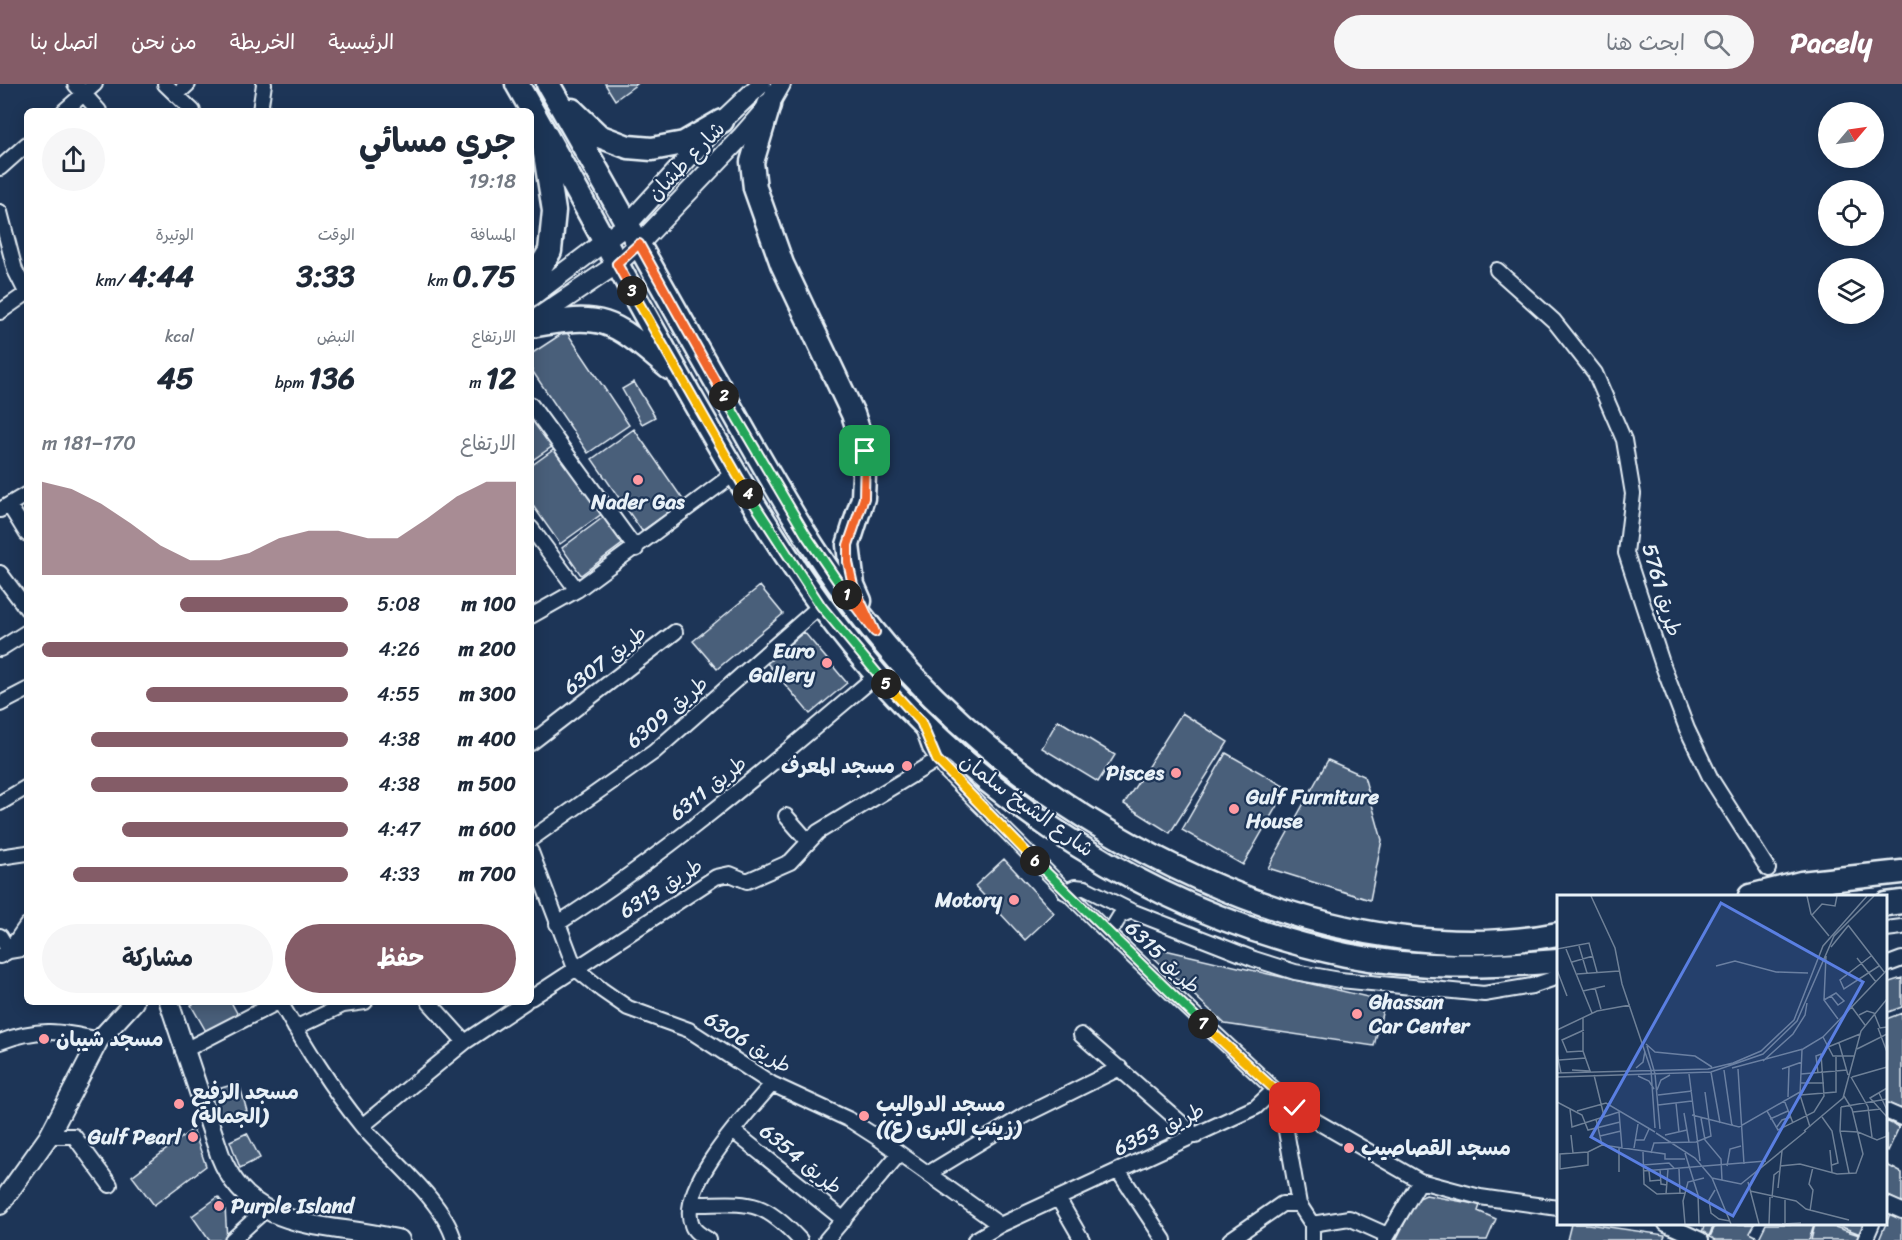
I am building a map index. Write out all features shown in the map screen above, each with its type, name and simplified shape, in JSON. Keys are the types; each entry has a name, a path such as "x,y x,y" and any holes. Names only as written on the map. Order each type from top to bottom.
{"main road":[{"name":"شارع الشيخ سلمان","path":"517,84 530,108"},
{"name":"شارع الشيخ سلمان","path":"549,85 671,304 800,525 833,577 911,675 949,712 1027,777 1126,842 1201,880 1276,909 1367,932 1429,941 1518,942 1557,934"},
{"path":"549,85 599,136 628,147 651,149 684,143 722,122"},
{"path":"769,105 752,162 754,188 782,264 853,414 865,451 864,498 848,545 848,562 853,585 875,632"},
{"name":"شارع الشيخ سلمان","path":"534,114 735,473 821,606 877,675 921,722 1007,796 1114,867 1184,903 1266,934 1348,955 1434,965 1557,962"},
{"path":"534,278 550,251 554,211 540,125"},
{"path":"534,324 563,319 600,320 628,334 680,377"},
{"path":"1756,895 1801,883 1902,872"},
{"path":"1887,904 1902,902"}],"street":[{"path":"66,108 79,89 95,84"},
{"path":"165,84 189,108"},
{"path":"176,95 188,84"},
{"path":"260,108 264,84"},
{"name":"شارع طشان","path":"534,295 628,224 722,122 761,84"},
{"name":"شارع طشان","path":"534,322 617,264 639,244 769,105 781,84"},
{"path":"79,89 96,108"},
{"path":"0,168 24,147"},
{"path":"0,212 15,270 24,288"},
{"name":"طريق 5761","path":"1497,270 1554,321 1595,373 1624,440 1633,494 1626,553 1662,666 1687,729 1712,779 1768,869"},
{"path":"0,312 24,296"},
{"path":"534,409 636,549"},
{"path":"534,614 577,590 636,549 735,473"},
{"path":"24,496 4,507 24,530"},
{"path":"534,532 577,590"},
{"path":"0,573 24,605"},
{"name":"طريق 6309","path":"534,837 654,752 821,606"},
{"name":"طريق 6307","path":"534,741 675,632"},
{"path":"0,649 24,634"},
{"name":"طريق 6311","path":"556,924 616,886 758,776 877,675"},
{"path":"0,704 24,692"},
{"name":"طريق 6315","path":"921,722 937,760 1065,892 1277,1094 1420,1181 1480,1197 1557,1208"},
{"name":"طريق 6313","path":"534,996 717,877 730,874 744,881 750,880 790,862 808,841 937,760"},
{"path":"0,803 24,789"},
{"path":"786,816 808,841"},
{"path":"0,857 24,853"},
{"name":"طريق 6306","path":"534,861 556,924 575,968 628,1008 689,1030 772,1084 849,1120 878,1137 1000,1225"},
{"path":"1756,895 1768,869 1801,883"},
{"path":"1065,892 1075,887 1085,888 1131,911 1254,960 1295,972 1340,980 1484,994 1532,986 1557,977"},
{"path":"1109,934 1120,916 1131,911"},
{"path":"1887,929 1902,927"},
{"path":"4,953 24,929"},
{"path":"0,936 4,953"},
{"path":"4,953 24,949"},
{"path":"1887,964 1902,959"},
{"path":"0,1205 49,1136 99,1040 131,1005"},
{"path":"171,1005 183,1051 224,1167 245,1196 265,1210 295,1222 400,1240"},
{"path":"183,1051 273,1005"},
{"path":"281,1005 328,1081 362,1126 440,1211 454,1240"},
{"path":"295,1028 340,1005"},
{"path":"432,1005 465,1042"},
{"path":"362,1126 465,1042 520,1005"},
{"path":"0,1042 36,1031 57,1031 99,1040"},
{"path":"1081,1035 1196,1136"},
{"path":"929,1173 1024,1115 1120,1068"},
{"name":"طريق 6354","path":"709,1240 694,1230 691,1224 691,1204 706,1170 733,1131 772,1084"},
{"path":"1277,1094 1299,1204 1312,1224 1312,1240"},
{"name":"طريق 6353","path":"980,1238 1000,1225 1196,1136 1256,1107 1277,1094"},
{"path":"1887,1111 1902,1118"},
{"name":"طريق 6354","path":"733,1131 844,1220"},
{"path":"49,1136 74,1136 110,1185"},
{"name":"طريق 6354","path":"828,1240 899,1154"},
{"path":"1119,1172 1164,1240"},
{"path":"1312,1224 1349,1218 1386,1238 1420,1181"},
{"path":"1059,1200 1082,1240"},
{"path":"691,1204 741,1204 764,1208 775,1215 800,1240"},
{"path":"1230,1240 1282,1204 1299,1204"},
{"path":"1887,1204 1902,1211"},
{"path":"232,1240 265,1210"},
{"path":"1668,1225 1701,1240"},
{"path":"1864,1240 1872,1225"}],"building":[{"path":"605,84 637,84 615,100"},
{"path":"566,331 629,425 588,453 534,373 534,352"},
{"path":"634,382 655,417 642,424 622,389"},
{"path":"534,419 553,446 534,459"},
{"name":"Nader Gas","path":"634,429 684,501 642,531 592,459"},
{"path":"556,448 603,513 560,544 534,507 534,464"},
{"path":"605,516 625,542 581,575 562,548"},
{"path":"760,586 783,614 717,669 693,641"},
{"path":"804,632 847,683 810,714 767,663"},
{"name":"Pisces","path":"1182,713 1228,742 1170,833 1124,804"},
{"path":"1058,720 1115,755 1098,782 1042,748"},
{"name":"Gulf Furniture House","path":"1226,753 1287,788 1243,865 1182,830"},
{"path":"1328,760 1364,776 1382,840 1370,900 1268,868"},
{"name":"Motory","path":"1004,859 1054,913 1025,940 975,886"},
{"path":"1152,947 1385,1001 1374,1046 1225,1024 1150,954"},
{"path":"1902,978 1902,1007 1887,1013 1887,983"},
{"path":"191,1005 233,1005 238,1015 207,1033"},
{"path":"1902,1013 1902,1109 1887,1103 1887,1019"},
{"path":"239,1083 247,1111 215,1120 207,1092"},
{"path":"1887,1121 1899,1127 1887,1150"},
{"path":"193,1129 206,1166 154,1205 132,1176"},
{"path":"247,1133 260,1158 240,1168 230,1141"},
{"path":"1887,1165 1902,1173 1902,1203 1887,1196"},
{"path":"1426,1195 1480,1205 1478,1211 1496,1219 1487,1240 1396,1240 1417,1199"},
{"path":"218,1197 225,1206 227,1240 209,1240 192,1216"},
{"path":"1892,1209 1902,1213 1902,1240 1879,1240"},
{"path":"1571,1225 1595,1225 1665,1235 1663,1240 1567,1240"},
{"path":"1702,1225 1714,1225 1709,1236 1702,1233 1704,1226"},
{"path":"1716,1225 1754,1225 1750,1233 1756,1236 1755,1240 1716,1240 1710,1237"},
{"path":"1766,1225 1814,1225 1809,1240 1758,1240"},
{"path":"1815,1225 1829,1225 1862,1236 1860,1240 1811,1240"},
{"path":"1837,1225 1868,1225 1863,1235"}],"place":[{"name":"Nader Gas","path":"638,480"},
{"name":"Euro Gallery","path":"827,663"},
{"name":"مسجد المعرف","path":"907,766"},
{"name":"Pisces","path":"1176,773"},
{"name":"Gulf Furniture House","path":"1234,809"},
{"name":"Motory","path":"1014,900"},
{"name":"Ghassan Car Center","path":"1357,1014"},
{"name":"مسجد شيبان","path":"44,1039"},
{"name":"مسجد الرفيع (الجمالة)","path":"179,1104"},
{"name":"مسجد الدواليب (زينب الكبرى (ع))","path":"864,1116"},
{"name":"Gulf Pearl","path":"193,1137"},
{"name":"مسجد القصاصيب","path":"1349,1148"},
{"name":"Purple Island","path":"219,1206"}],"route":[{"path":"865,451 864,498 848,545 848,562 853,585 875,632 833,577 758,457 639,244 617,264 735,473 777,541 821,606 877,675 921,722 930,748 945,770 1004,827 1065,892 1273,1091 1295,1108"}]}
